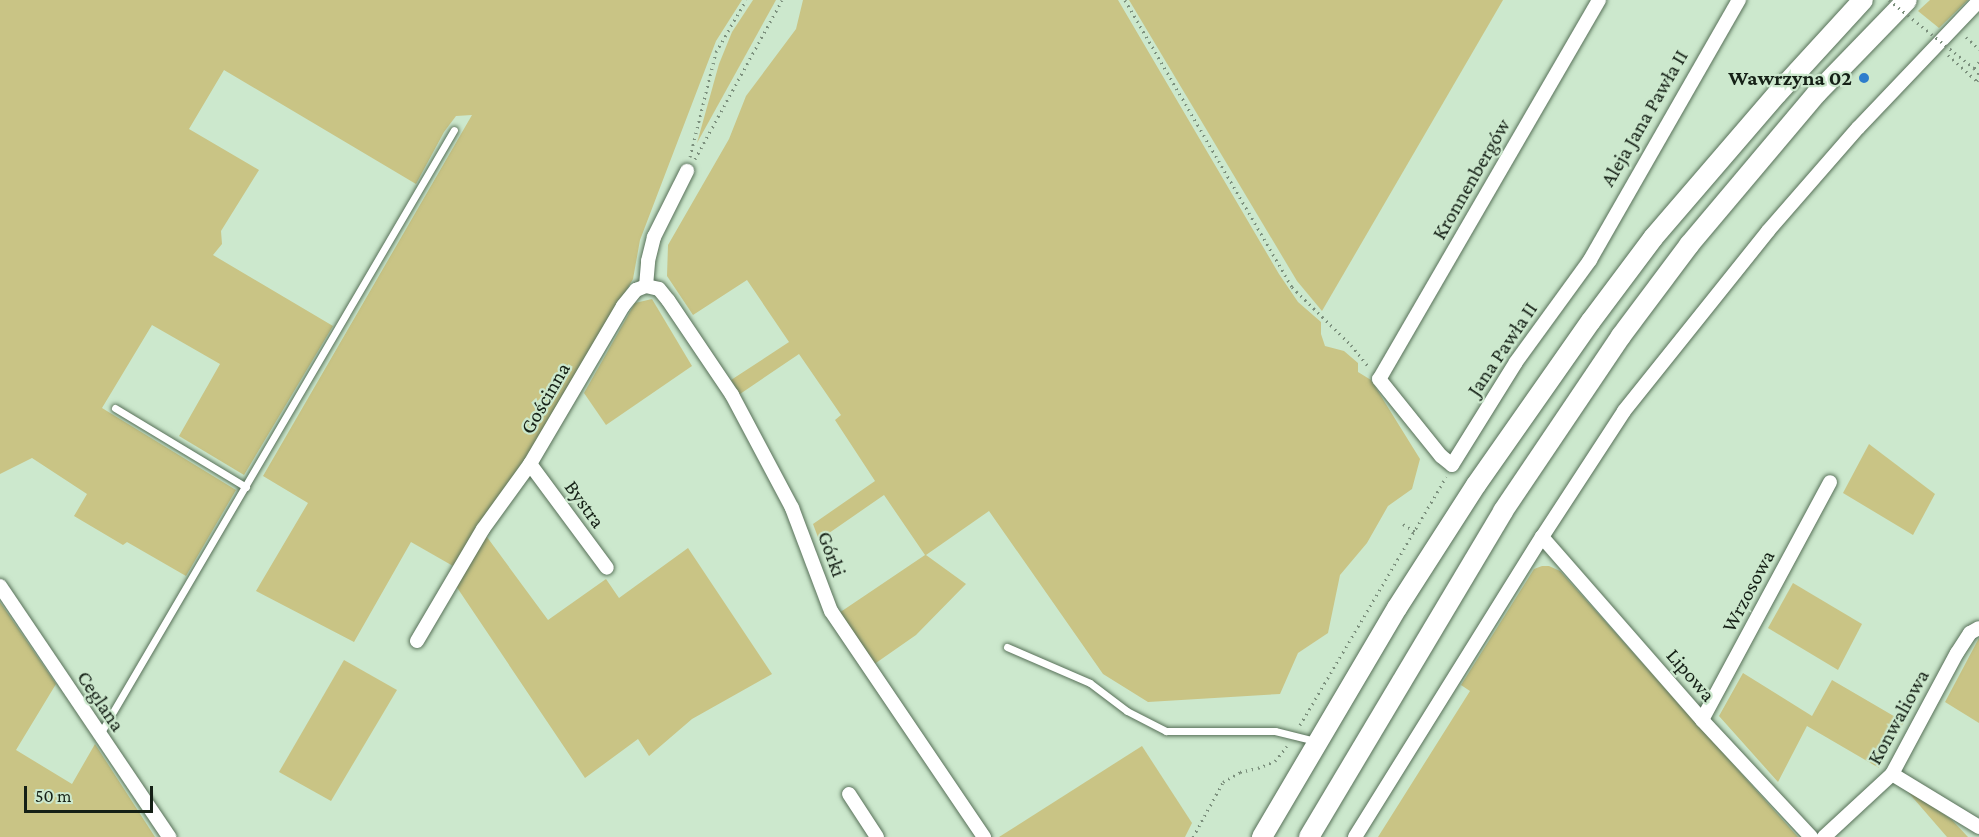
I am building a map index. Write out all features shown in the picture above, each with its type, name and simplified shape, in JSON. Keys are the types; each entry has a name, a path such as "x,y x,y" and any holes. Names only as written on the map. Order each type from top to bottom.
{"main road":[{"path":"1262,837 1397,608 1476,485 1591,321 1653,238 1776,94 1863,0"},
{"path":"1309,837 1503,511 1621,336 1689,245 1817,93 1906,0"}],"street":[{"name":"Kronnenbergów","path":"1379,379 1599,0"},
{"name":"Aleja Jana Pawła II","path":"1590,260 1739,0"},
{"path":"1355,837 1542,537 1624,411 1768,231 1858,128 1978,3"},
{"path":"646,286 648,261 654,237 687,171"},
{"name":"Jana Pawła II","path":"1452,465 1516,362 1590,260"},
{"name":"Gościnna","path":"417,641 483,529 530,464 623,306 636,290 646,286"},
{"name":"Górki","path":"646,286 658,289 669,300 732,395 792,508 831,611 984,837"},
{"path":"1379,379 1441,456 1452,465"},
{"name":"Bystra","path":"530,464 607,568"},
{"name":"Wrzosowa","path":"1702,720 1830,482"},
{"name":"Lipowa","path":"1542,537 1702,720 1811,837"},
{"name":"Ceglana","path":"0,586 169,837"},
{"name":"Konwaliowa","path":"1824,837 1892,774 1975,630"},
{"path":"1892,774 1979,827"},
{"path":"849,794 878,837"}],"lane":[{"path":"99,736 454,130"},
{"path":"115,408 246,487"},
{"path":"1007,647 1090,682 1127,711 1166,730 1254,729 1318,742"}],"path":[{"path":"687,171 716,52 746,0"},
{"path":"687,171 701,150 782,0"},
{"path":"1125,0 1292,287 1351,345 1379,379"},
{"path":"1889,0 1974,68 1979,76 1977,81 1947,56 1953,48 1942,39"},
{"path":"1962,34 1979,50"},
{"path":"1974,68 1979,62"},
{"path":"1193,837 1223,782 1240,772 1275,761 1294,736 1416,532 1452,465"},
{"path":"1403,524 1416,532"}],"shaded area":[{"path":"0,0 742,0 716,41 640,240 633,279 535,444 453,566 411,542 354,642 256,591 308,503 263,476 472,115 456,116 444,132 416,184 224,70 189,129 259,170 221,231 222,244 213,255 333,326 244,475 179,436 220,364 152,325 102,408 236,490 186,576 127,542 123,545 74,516 87,494 32,458 0,474"},
{"path":"753,0 776,0 697,143 719,64 732,32"},
{"path":"803,0 1118,0 1279,274 1298,302 1321,322 1321,334 1325,346 1344,351 1358,363 1358,372 1371,380 1420,459 1412,489 1388,506 1367,543 1340,575 1328,633 1298,653 1280,694 1148,702 1103,674 989,511 926,555 966,584 916,635 873,665 839,613 925,555 884,495 819,540 813,524 875,481 835,420 841,415 799,354 740,394 731,380 789,342 747,280 693,315 667,276 668,245 729,139 746,96 796,29"},
{"path":"1129,0 1503,0 1322,311 1297,281"},
{"path":"1930,0 1968,0 1939,28 1918,11"},
{"path":"652,299 692,366 606,425 584,393 635,303"},
{"path":"1869,444 1935,494 1913,535 1843,493"},
{"path":"484,533 548,620 606,579 619,598 688,548 772,674 692,719 649,756 638,739 585,778 456,586"},
{"path":"1549,566 1560,571 1798,837 1378,837 1470,691 1461,685 1534,569"},
{"path":"1793,583 1862,624 1838,670 1768,628"},
{"path":"0,602 56,684 16,750 72,784 95,744 155,837 0,837"},
{"path":"1979,638 1979,723 1945,702"},
{"path":"344,660 397,690 331,801 279,772"},
{"path":"1743,673 1812,716 1832,680 1904,722 1879,768 1807,726 1778,782 1719,716"},
{"path":"1142,746 1192,823 1185,837 999,837"},
{"path":"1901,784 1952,820 1968,837 1947,837"}],"place":[{"name":"Wawrzyna 02","path":"1864,78"}]}
